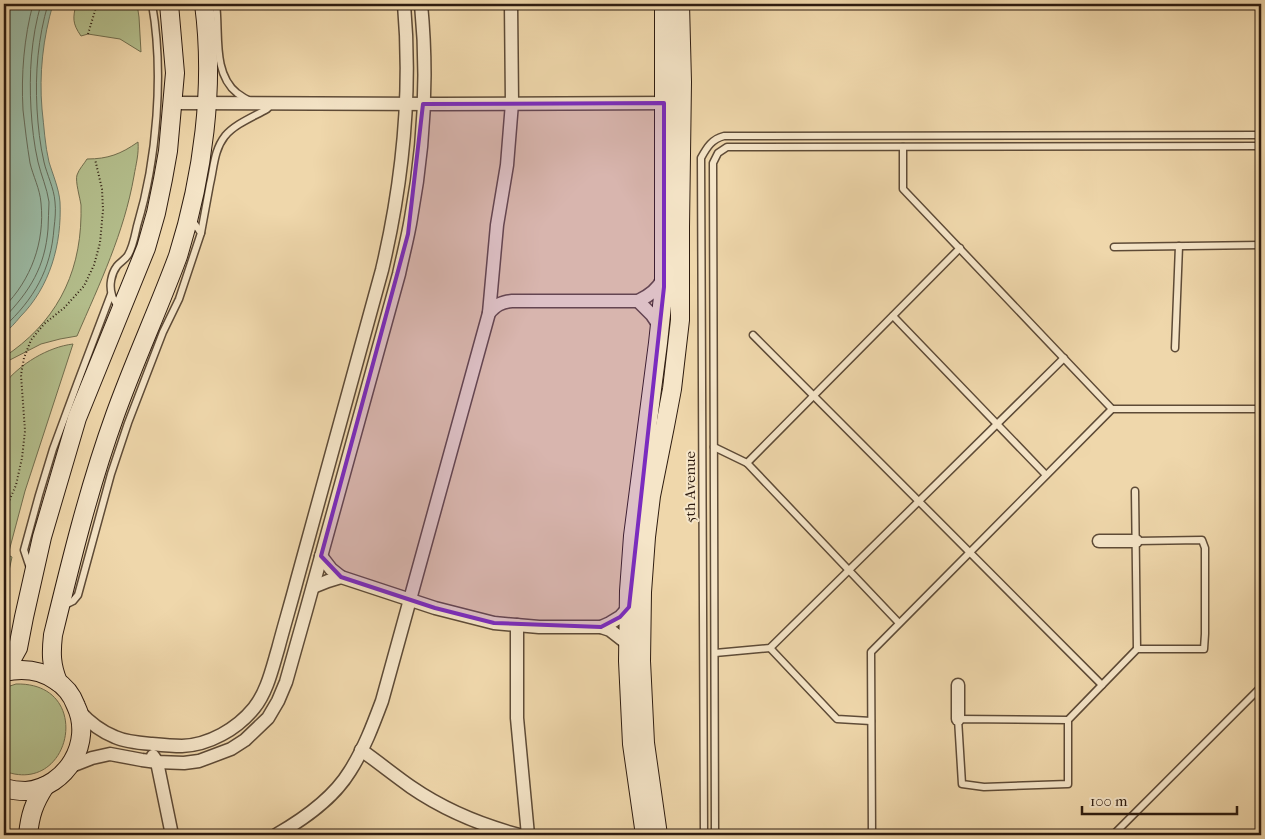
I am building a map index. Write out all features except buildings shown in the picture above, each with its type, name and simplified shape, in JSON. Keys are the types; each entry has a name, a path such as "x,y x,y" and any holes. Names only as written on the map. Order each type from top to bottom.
{"main road":[{"path":"4,671 18,648 42,537 78,418 146,248 156,213 168,151 175,73 169,4"},
{"path":"58,682 52,664 51,650 76,539 115,415 178,256 190,215 201,162 209,71 204,4"},
{"path":"645,835 632,744 628,644 633,536 660,327 664,276 664,4"},
{"path":"658,835 645,742 641,661 642,592 651,496 667,417 680,320 682,103 680,4"},
{"path":"4,671 26,669 37,671 58,682 74,700 79,711 82,734 75,757 60,776 45,786 28,790 16,791 4,788"},
{"path":"28,835 31,812 45,786"}],"street":[{"path":"79,711 90,723 116,738 144,743 183,746 196,744 223,734 255,708 264,692 290,606 382,270 395,214 404,151 406,30 404,4"},
{"path":"69,767 92,758 110,754 157,762 184,763 215,756 245,740 268,718 278,701 286,682 313,587 399,274 408,234 419,162 423,104 424,29 421,4"},
{"path":"277,835 305,817 325,800 350,771 371,732 382,701 489,313 497,225 507,164 512,103 511,4"},
{"path":"172,103 682,103"},
{"path":"489,313 502,302 512,301 638,301 656,290 664,276"},
{"path":"638,301 652,314 660,327"},
{"path":"1099,540 1136,541"},
{"path":"321,556 331,569 341,577 435,608 494,623 539,627 601,627 610,630 628,644"},
{"path":"313,587 341,577"},
{"path":"601,627 620,617 629,607"},
{"path":"517,625 517,718 528,835"},
{"path":"958,685 958,719"},
{"path":"144,743 157,762 172,835"},
{"path":"361,750 426,797 494,829 519,835"}],"lane":[{"path":"121,311 112,294 110,285 116,267 128,254 145,201 157,107 157,55 152,4"},
{"path":"216,4 220,68 227,82 236,92 254,103"},
{"path":"60,608 73,601 78,594 108,484 128,423 163,332 179,298 201,233 214,159 218,147 233,128 267,109 272,104"},
{"name":"5th Avenue","path":"704,835 701,158 711,142 724,136 1261,135"},
{"path":"1112,409 903,189 904,147 1261,146"},
{"name":"5th Avenue","path":"715,835 713,163 718,153 727,147 904,147"},
{"path":"190,215 201,233"},
{"path":"1114,247 1261,245"},
{"path":"1175,348 1179,246"},
{"path":"747,463 960,248"},
{"path":"33,577 24,550 39,494 53,449 112,294"},
{"path":"893,316 1046,475"},
{"path":"752,334 1102,685"},
{"path":"714,653 770,648 1064,358"},
{"path":"872,835 871,652 1112,409 1261,409"},
{"path":"714,447 747,463 899,623"},
{"path":"1068,720 958,719 962,784 984,787 1068,784 1068,720 1137,649 1135,491"},
{"path":"1136,541 1202,540 1205,548 1204,649 1137,649"},
{"path":"770,648 837,719 871,721"},
{"path":"1113,835 1261,687"}],"path":[{"path":"88,34 97,4"},
{"path":"4,513 16,485 22,458 24,432 21,376 24,358 32,340 44,324 64,308 84,286 94,265 100,243 103,210 102,189 95,159"}],"highlighted area":[{"path":"664,103 664,287 629,607 620,617 601,627 494,623 435,608 341,577 321,556 408,234 423,104"}],"shaded area":[{"path":"76,4 137,4 141,52 120,39 88,34 81,36 74,20"},
{"path":"138,142 130,197 118,238 77,336 41,344 4,363 4,357 37,330 50,314 61,297 69,279 76,259 79,238 81,205 77,175 79,171 87,159 114,155"},
{"path":"73,344 25,491 8,555 12,557 4,594 4,384 26,363 44,353"},
{"path":"16,684 41,688 57,700 65,718 65,736 59,754 46,768 27,775 4,771 4,688"}],"water":[{"path":"4,4 53,4 43,56 41,96 46,149 58,192 60,218 56,249 46,279 30,305 4,333"}]}
